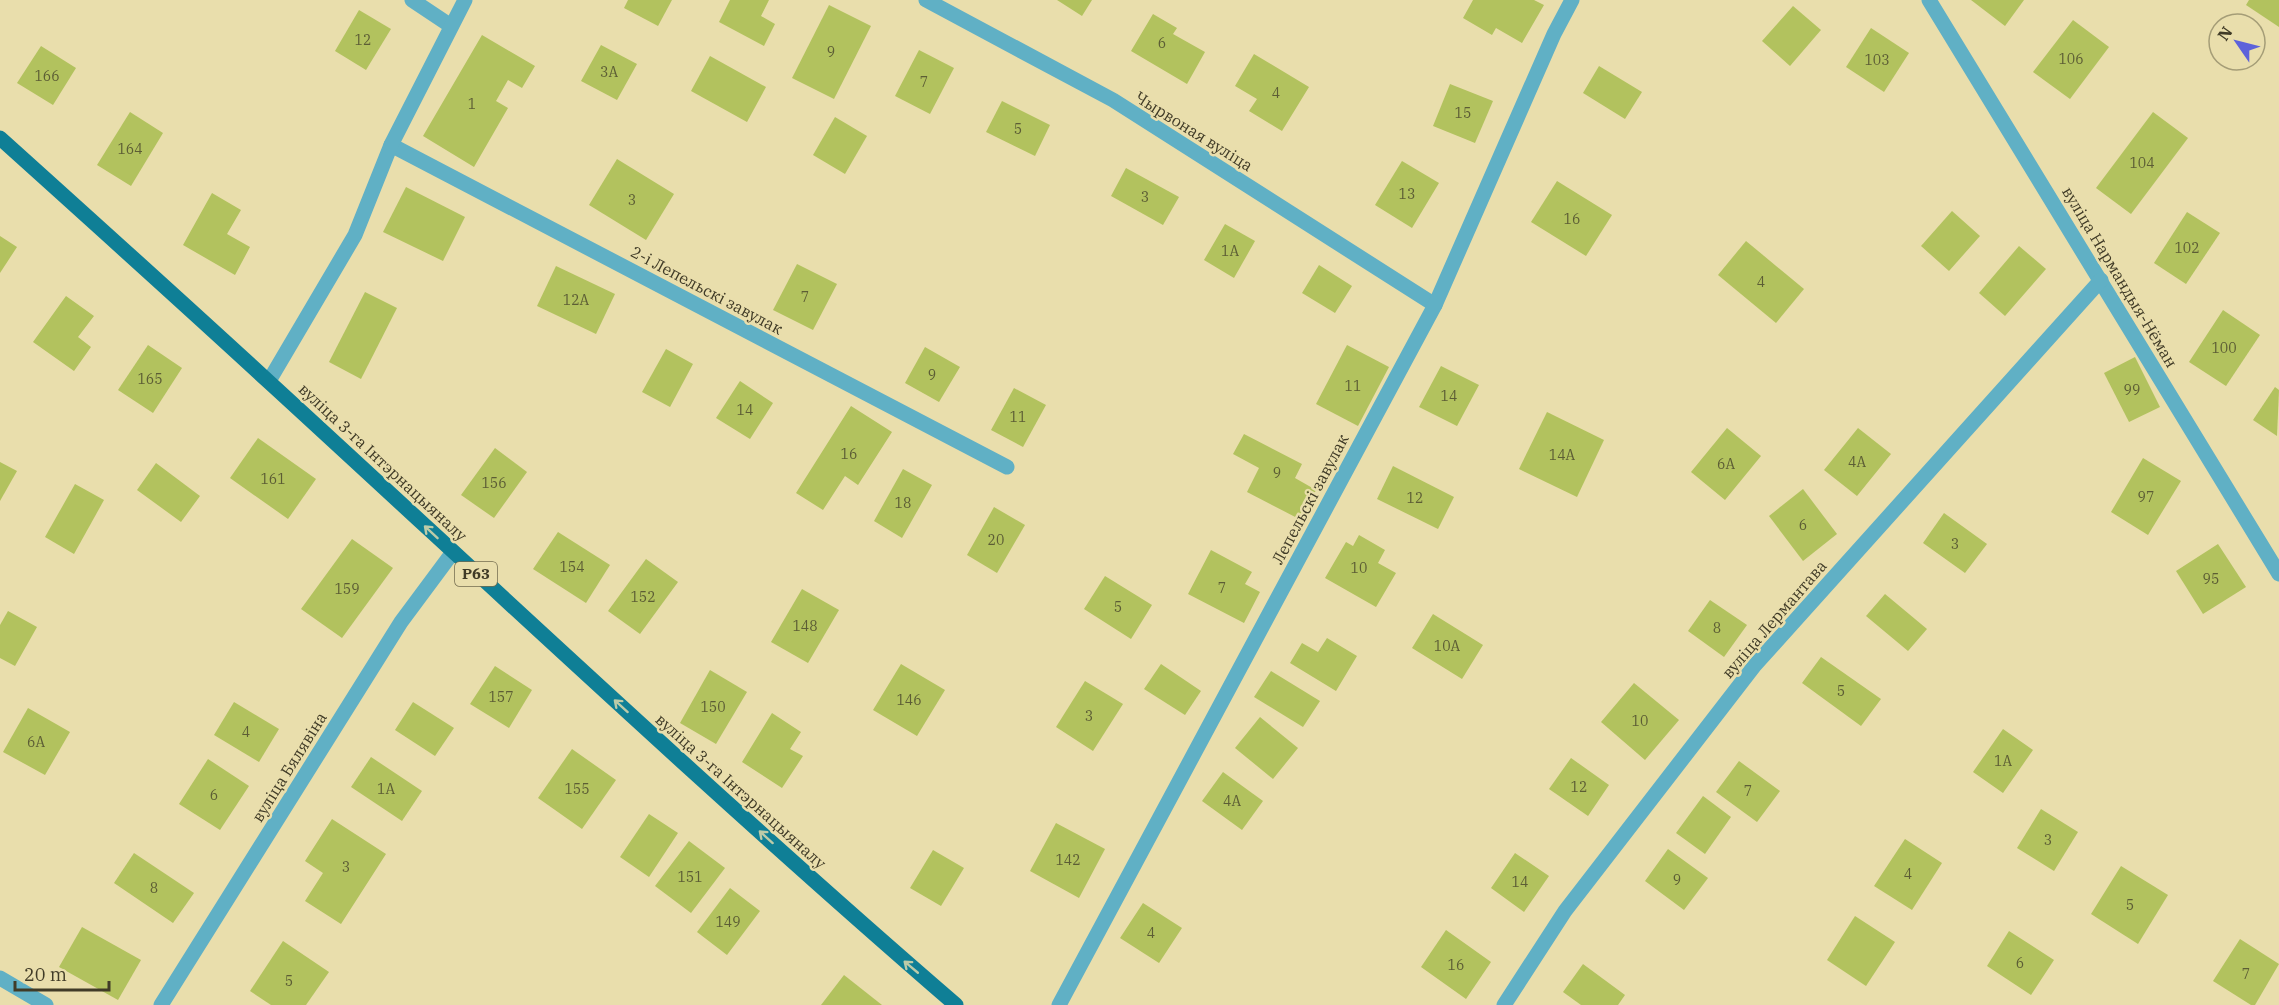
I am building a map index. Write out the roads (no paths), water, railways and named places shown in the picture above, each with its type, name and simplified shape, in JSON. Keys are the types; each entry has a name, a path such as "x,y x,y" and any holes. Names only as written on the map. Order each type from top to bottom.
{"main road":[{"name":"вуліца 3-га Інтэрнацыяналу","path":"0,138 269,381 861,924 956,1005"}],"street":[{"path":"412,0 451,26"},
{"path":"269,381 355,235 391,145 465,0"},
{"name":"Чырвоная вуліца","path":"926,0 1113,100 1435,305"},
{"name":"Лепельскі завулак","path":"1059,1005 1435,305 1554,34 1572,0"},
{"name":"вуліца Нармандыя-Нёман","path":"1929,0 2279,574"},
{"name":"2-і Лепельскі завулак","path":"391,145 1007,467"},
{"name":"вуліца Лермантава","path":"1504,1005 1565,910 1755,665 2101,280"},
{"name":"вуліца Бялявіна","path":"161,1005 401,622 453,552"},
{"path":"0,978 46,1005"}]}
